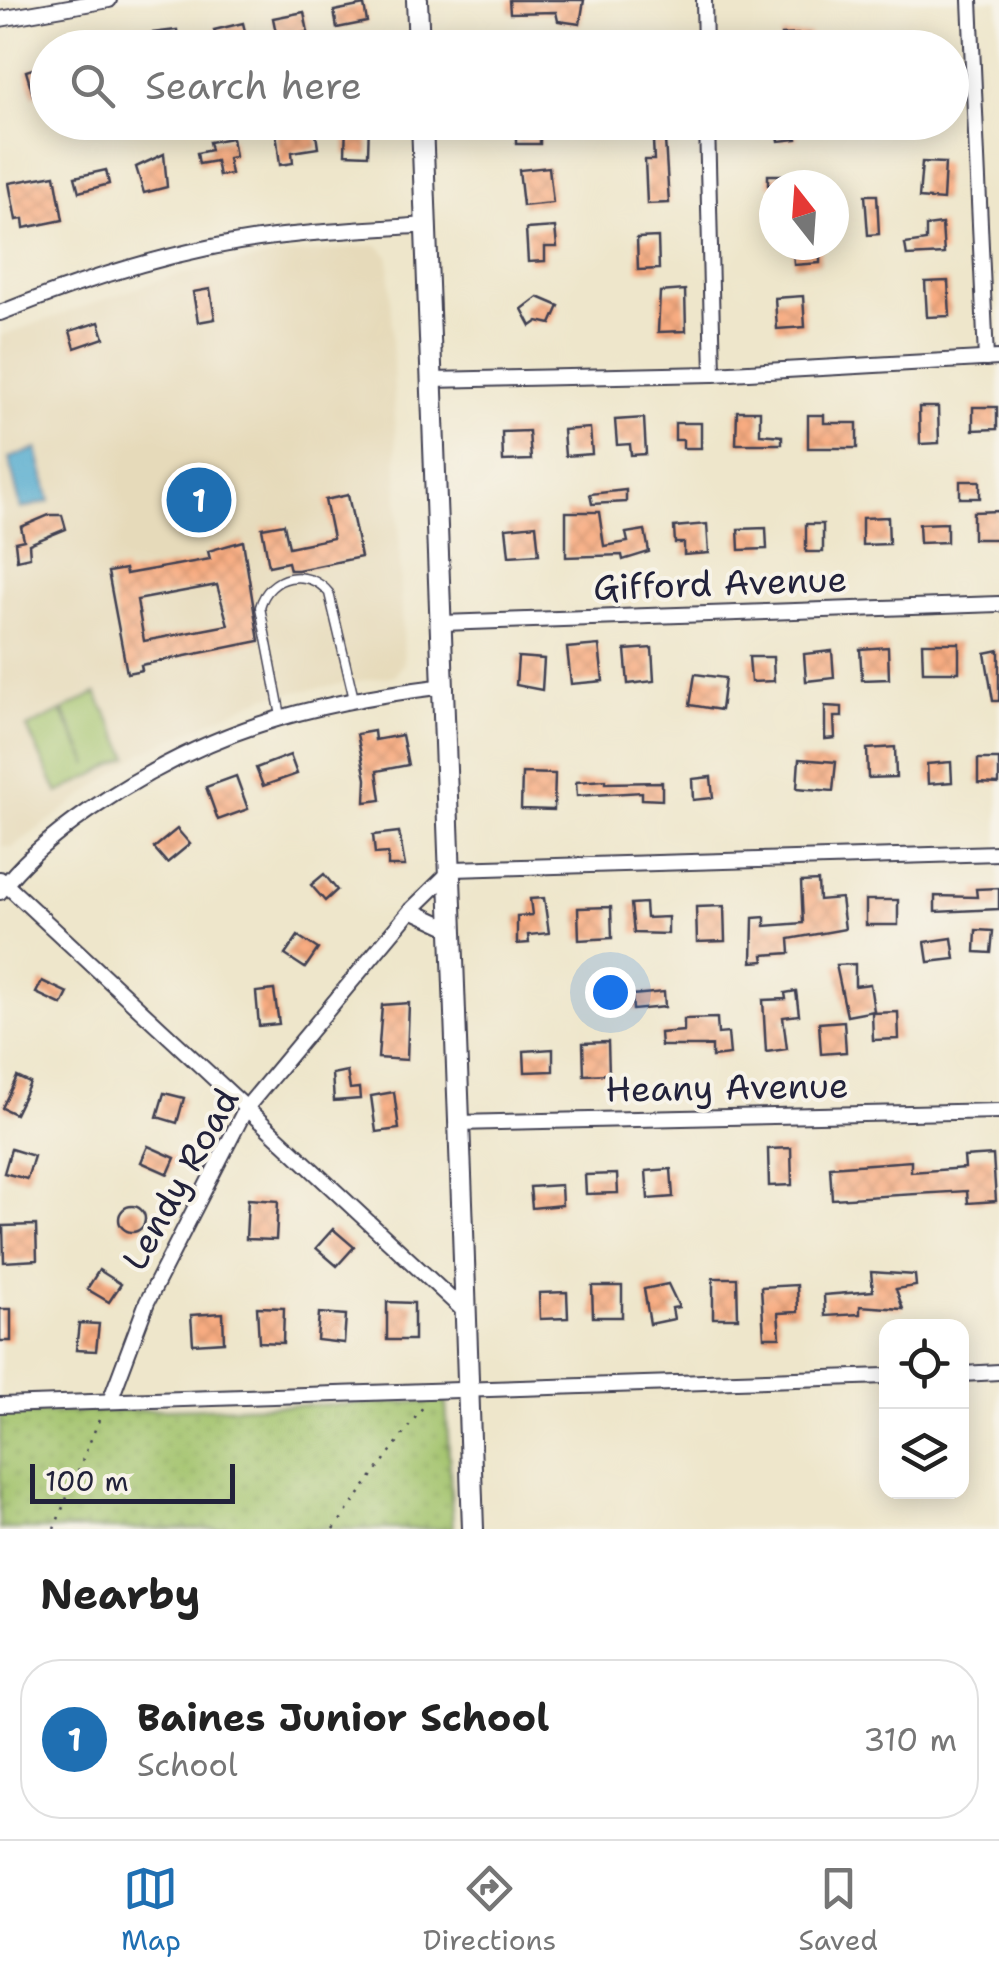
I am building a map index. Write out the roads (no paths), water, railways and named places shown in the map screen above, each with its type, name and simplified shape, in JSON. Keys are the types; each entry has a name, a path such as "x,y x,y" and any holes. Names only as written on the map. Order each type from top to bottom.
{"street":[{"path":"0,19 109,0"},
{"path":"417,0 418,30"},
{"path":"704,0 705,30"},
{"path":"432,380 714,374 992,358 970,0"},
{"path":"423,140 453,868 457,1123 473,1529"},
{"path":"708,140 714,374"},
{"path":"1,311 154,260 216,247 427,225"},
{"name":"Gifford Avenue","path":"442,623 999,604"},
{"path":"445,686 354,699 232,731 120,790 68,826 2,885 465,1312"},
{"path":"453,868 999,853"},
{"name":"Lendy Road","path":"110,1401 146,1302 246,1108 412,910 453,868"},
{"path":"412,910 454,930"},
{"name":"Heany Avenue","path":"457,1123 999,1111"},
{"path":"969,1374 999,1372"},
{"path":"0,1405 879,1376"}],"lane":[{"path":"281,716 260,607 264,594 280,581 300,576 318,580 329,592 354,699"}],"water":[{"path":"37,449 50,501 21,509 9,458"}],"place":[{"name":"Baines Junior School","path":"199,500"}]}
